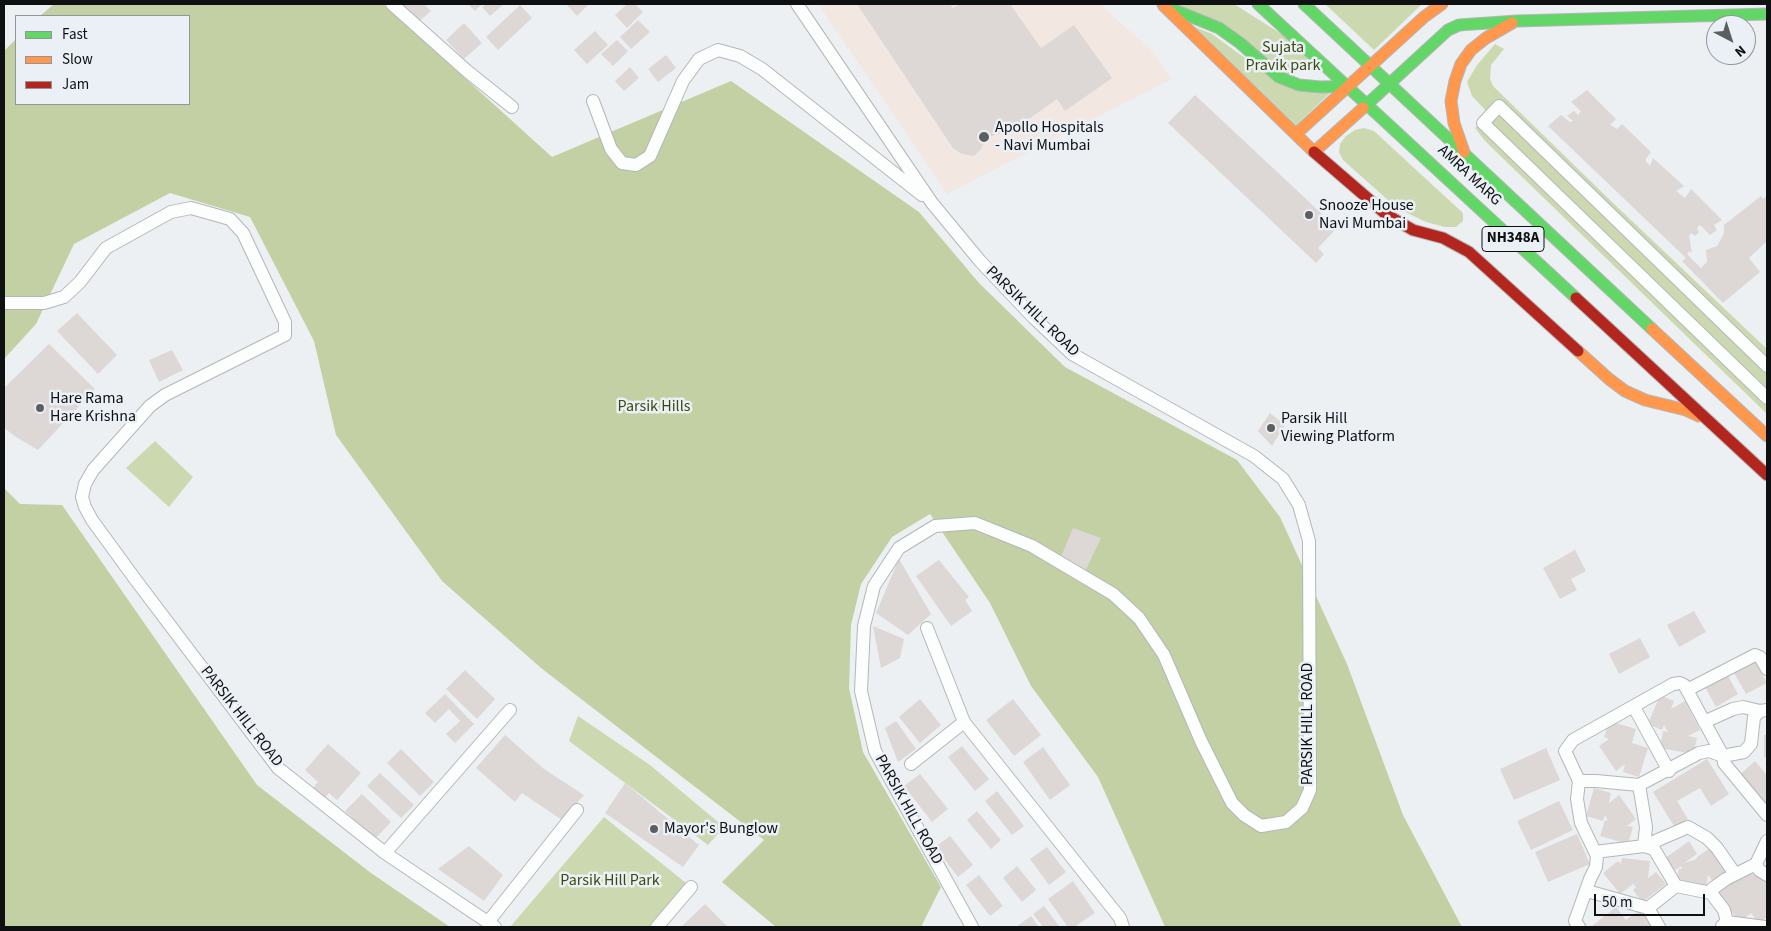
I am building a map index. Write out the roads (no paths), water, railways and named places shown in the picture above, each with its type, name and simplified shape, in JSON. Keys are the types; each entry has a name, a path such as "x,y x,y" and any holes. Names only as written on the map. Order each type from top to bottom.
{"main road":[{"path":"1161,4 1219,28 1240,43 1279,78 1299,85 1329,88 1348,86"},
{"path":"1161,4 1314,152 1387,215 1413,230 1443,238 1469,252 1609,379 1625,391 1645,400 1686,410 1713,424"},
{"name":"AMRA MARG","path":"1258,4 1767,475"},
{"name":"AMRA MARG","path":"1304,4 1767,436"},
{"path":"1296,134 1424,17 1442,4"},
{"path":"1314,152 1448,30 1459,25 1727,10 1767,14"},
{"path":"1464,152 1454,123 1452,101 1455,81 1461,64 1471,50 1486,38 1517,21"}],"street":[{"path":"392,4 467,71 512,107"},
{"name":"PARSIK HILL ROAD","path":"797,4 932,203 980,261 1034,318 1072,354 1254,456 1282,478 1299,505 1309,542 1310,790 1302,808 1286,822 1261,826 1244,815 1232,803 1201,741 1164,655 1139,618 1113,594 1032,546 975,523 935,526 899,548 874,586 864,626 861,691 875,751 972,927"},
{"path":"593,101 611,149 622,163 636,165 650,156 683,81 699,59 718,50 740,56 762,69 932,203"},
{"path":"1767,366 1499,106 1483,123 1767,398"},
{"name":"PARSIK HILL ROAD","path":"4,303 44,303 64,297 80,282 106,248 172,212 191,208 230,219 244,232 285,322 284,335 165,395 150,406 93,470 85,484 82,497 84,507 278,768 385,853 491,925"},
{"path":"927,628 964,722 1120,918 1123,927"},
{"path":"1687,690 1755,654 1760,657 1767,669"},
{"path":"1577,924 1586,891 1596,867 1597,856 1581,823 1577,799 1579,781 1565,751 1574,740 1673,684 1680,683 1687,690 1723,756 1724,763 1767,815"},
{"path":"1634,707 1669,771"},
{"path":"1704,722 1733,709 1743,707 1764,711"},
{"path":"385,853 510,710"},
{"path":"1579,781 1639,785 1669,771 1685,759 1699,753 1709,751 1723,756 1744,752 1751,744 1754,717 1764,711"},
{"path":"911,764 964,722"},
{"path":"1639,785 1646,827 1644,846"},
{"path":"491,925 577,810"},
{"path":"1595,852 1644,846 1688,827 1707,838 1717,848 1735,874"},
{"path":"1711,893 1712,889 1735,874 1756,864 1767,840"},
{"path":"1644,846 1654,849 1676,886 1711,893 1724,910 1724,925 1765,927 1767,923"},
{"path":"1756,864 1759,870 1767,875"},
{"path":"1648,908 1676,886"},
{"path":"657,927 691,887"},
{"path":"1586,891 1648,908 1659,927"}],"place":[{"name":"Apollo Hospitals - Navi Mumbai","path":"984,137"},
{"name":"Snooze House Navi Mumbai","path":"1309,215"},
{"name":"Hare Rama Hare Krishna","path":"40,408"},
{"name":"Parsik Hill Viewing Platform","path":"1271,428"},
{"name":"Mayor's Bunglow","path":"654,829"}],"park label":[{"name":"Sujata Pravik park","path":"1283,57"},
{"name":"Parsik Hills","path":"654,407"},
{"name":"Parsik Hill Park","path":"610,881"}]}
